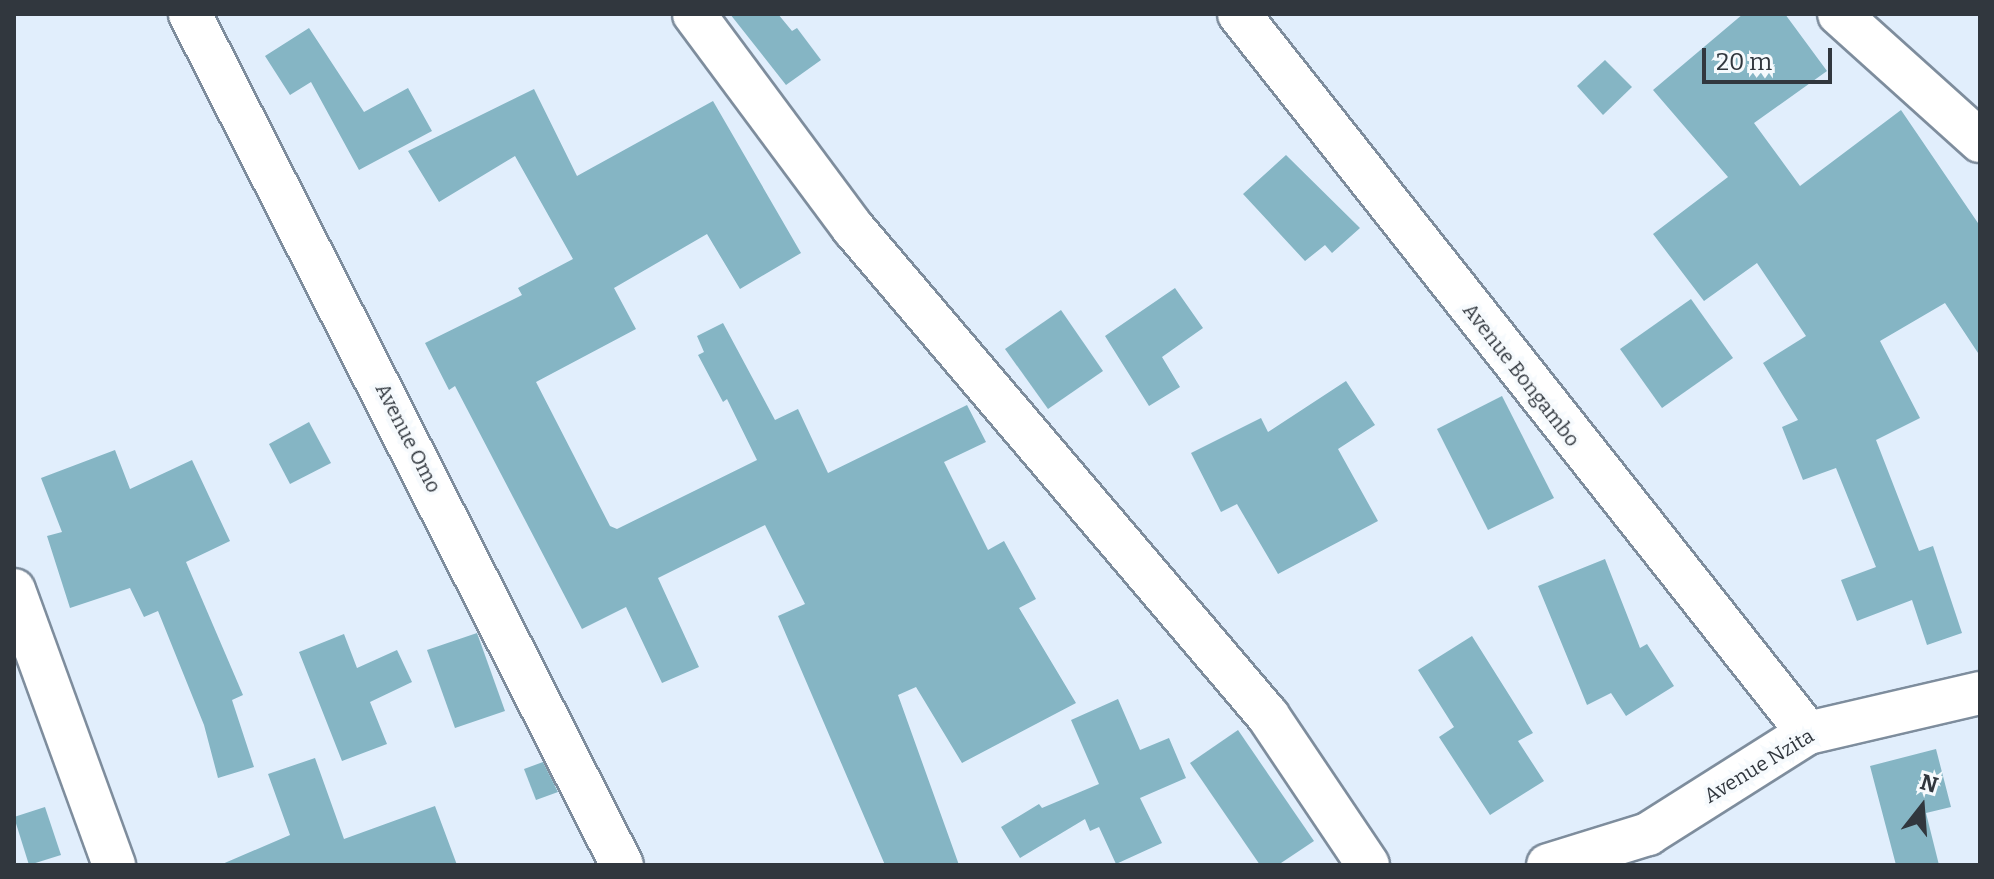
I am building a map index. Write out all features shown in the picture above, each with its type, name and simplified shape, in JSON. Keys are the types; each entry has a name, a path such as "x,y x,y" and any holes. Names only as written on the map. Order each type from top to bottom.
{"street":[{"name":"Avenue Omo","path":"190,14 622,865"},
{"path":"694,14 853,228 1268,716 1368,865"},
{"name":"Avenue Bongambo","path":"1239,14 1808,733"},
{"path":"1839,14 1980,141"},
{"path":"14,590 114,865"},
{"name":"Avenue Nzita","path":"1548,865 1652,850 1808,733 1980,693"}],"building":[{"path":"730,14 778,14 792,31 797,28 821,60 786,85"},
{"path":"1743,14 1785,14 1827,71 1754,123 1800,186 1901,110 1980,226 1980,356 1945,303 1880,341 1920,418 1876,440 1919,551 1933,546 1962,633 1927,645 1912,600 1857,621 1841,580 1876,567 1836,468 1803,480 1782,427 1798,420 1763,363 1806,336 1757,263 1704,301 1653,234 1728,177 1653,90"},
{"path":"309,28 364,112 408,88 432,131 359,170 311,82 290,95 265,56"},
{"path":"1605,60 1632,87 1603,115 1577,86"},
{"path":"534,89 577,176 713,101 801,253 740,289 707,234 614,288 636,329 536,382 610,526 617,529 757,460 727,399 723,402 698,355 704,352 697,336 723,323 775,420 798,409 828,473 967,405 986,442 944,462 988,550 1004,541 1036,599 1019,608 1076,703 962,763 916,687 898,695 959,865 885,865 778,616 805,604 765,525 658,578 699,667 662,683 626,607 582,629 455,386 449,390 425,343 522,295 518,288 573,259 515,156 439,202 408,151"},
{"path":"1286,155 1360,228 1332,253 1325,245 1305,261 1243,194"},
{"path":"1175,288 1203,328 1162,357 1180,387 1149,406 1105,336"},
{"path":"1691,299 1733,358 1662,408 1620,349"},
{"path":"1061,310 1103,371 1048,409 1005,349"},
{"path":"1346,381 1375,425 1338,449 1378,521 1278,574 1237,504 1221,512 1191,453 1261,418 1268,432"},
{"path":"1502,396 1554,498 1488,530 1437,429"},
{"path":"309,422 331,463 290,484 269,444"},
{"path":"115,450 130,489 192,460 230,541 186,562 243,695 232,700 254,767 218,778 204,725 158,611 144,617 130,588 70,608 47,536 62,532 41,478"},
{"path":"1605,559 1640,648 1647,644 1674,686 1626,716 1611,693 1587,705 1538,586"},
{"path":"477,633 505,711 455,728 427,650"},
{"path":"344,634 357,668 397,650 412,682 370,702 387,744 342,761 299,652"},
{"path":"1472,636 1533,733 1518,741 1544,781 1490,815 1439,737 1454,727 1418,670"},
{"path":"1118,699 1140,750 1169,738 1186,778 1140,798 1162,843 1116,864 1099,827 1090,831 1085,819 1020,858 1001,827 1039,804 1042,808 1099,784 1071,720"},
{"path":"1238,730 1314,841 1278,865 1260,865 1190,763"},
{"path":"1936,749 1951,807 1926,813 1939,865 1896,865 1870,766"},
{"path":"315,758 344,839 435,806 457,865 220,865 290,835 268,774"},
{"path":"543,762 558,792 536,800 524,769"},
{"path":"45,807 61,855 29,865 14,817"}]}
